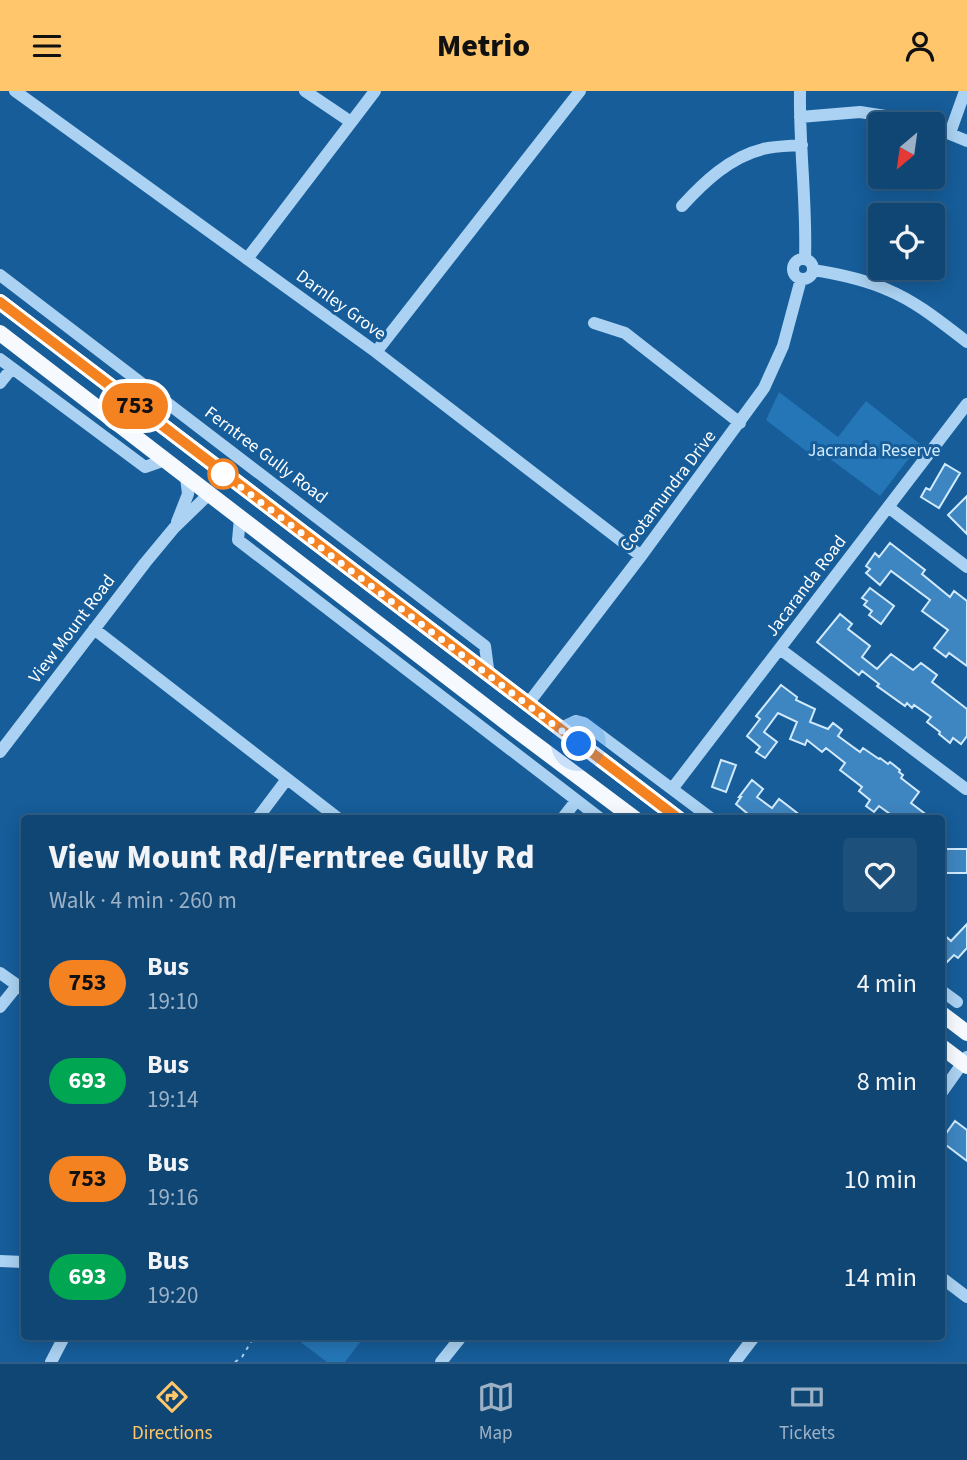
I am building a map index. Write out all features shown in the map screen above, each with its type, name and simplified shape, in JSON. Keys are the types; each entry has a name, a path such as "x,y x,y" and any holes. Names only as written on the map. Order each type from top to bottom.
{"main road":[{"path":"0,302 674,815"},
{"path":"0,333 630,815"},
{"path":"209,494 217,469"},
{"path":"511,726 527,705"},
{"path":"945,1016 967,1033"},
{"path":"945,1049 966,1062"}],"street":[{"name":"Darnley Grove","path":"15,91 376,352 641,556"},
{"path":"305,91 351,123"},
{"path":"247,259 375,91"},
{"path":"376,352 580,91"},
{"path":"800,91 809,265 890,290 933,316 967,342"},
{"path":"950,133 965,91"},
{"path":"800,117 868,113"},
{"path":"945,131 967,141"},
{"path":"682,207 703,184 730,163 762,149 802,145"},
{"name":"Cootamundra Drive","path":"527,705 764,388 783,346 801,279 807,278 809,265"},
{"name":"Ferntree Gully Road","path":"0,275 485,646 489,676"},
{"path":"594,323 625,333 740,423"},
{"path":"0,359 145,467 165,460"},
{"path":"0,383 12,368"},
{"name":"Jacaranda Road","path":"672,789 967,404"},
{"name":"View Mount Road","path":"174,528 188,494 186,477"},
{"name":"View Mount Road","path":"0,752 174,528 209,494"},
{"path":"288,523 301,506"},
{"path":"888,507 967,566"},
{"path":"240,518 238,540 595,815"},
{"path":"94,629 334,815"},
{"path":"780,649 966,789"},
{"path":"559,729 576,721 584,723 707,815"},
{"path":"260,815 287,779"},
{"path":"565,815 576,801"},
{"path":"0,973 21,988 0,1007"},
{"path":"945,993 957,1002"},
{"path":"945,1088 966,1062"},
{"path":"0,1261 21,1262"},
{"path":"945,1280 967,1297"},
{"path":"51,1362 62,1340"},
{"path":"445,1361 459,1340"},
{"path":"735,1362 752,1340"}],"path":[{"path":"235,1362 242,1357 252,1340"}],"green space":[{"name":"Jacranda Reserve","path":"779,392 838,437 866,401 920,444 880,496 825,455 819,461 766,420"},
{"path":"298,1340 362,1340 345,1362 327,1362"}],"building":[{"path":"945,464 960,473 939,508 921,497 926,488 930,490"},
{"path":"967,496 967,534 948,515"},
{"path":"890,543 925,570 922,574 950,597 954,591 967,601 967,666 949,653 946,657 934,648 948,630 922,611 930,600 891,571 880,585 866,573 870,569 866,566 875,553 879,557"},
{"path":"870,588 894,606 881,624 869,615 872,611 864,605 867,601 862,598"},
{"path":"840,614 852,624 848,629 870,646 862,657 877,669 891,654 913,670 921,663 937,675 932,682 967,709 967,736 961,744 953,738 950,743 927,722 931,717 914,705 912,708 907,703 905,706 877,686 879,684 862,671 859,675 817,642"},
{"path":"781,685 797,697 796,700 815,709 810,722 828,729 833,723 842,730 838,736 860,752 863,748 900,770 903,775 901,778 919,792 911,803 927,815 891,815 879,806 874,812 866,806 870,800 859,791 862,787 840,770 845,763 826,748 822,752 807,740 805,745 790,739 797,722 778,713 764,732 777,742 765,758 756,752 760,747 747,736 760,719 756,716"},
{"path":"721,760 736,765 726,792 712,787"},
{"path":"752,780 763,789 757,797 772,808 779,799 800,815 749,815 736,804"},
{"path":"945,849 967,849 967,873 945,873"},
{"path":"967,924 967,948 958,958 954,955 947,962 945,936 951,941"},
{"path":"955,1121 967,1130 967,1161 945,1144 945,1135"}],"bus line":[{"name":"753","path":"0,302 674,815"}],"route":[{"path":"223,474 217,469 579,744"}]}
